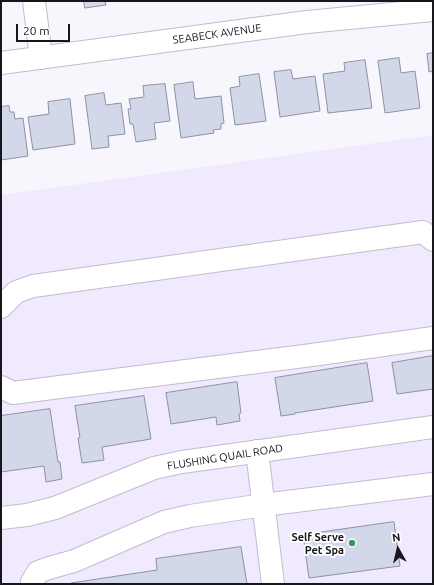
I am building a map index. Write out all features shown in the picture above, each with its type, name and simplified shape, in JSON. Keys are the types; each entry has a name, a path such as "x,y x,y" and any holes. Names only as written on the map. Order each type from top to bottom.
{"street":[{"path":"34,1 41,58"},
{"name":"SEABECK AVENUE","path":"1,63 307,22 433,10"},
{"path":"1,307 16,292 33,286 423,232 433,240"},
{"path":"1,387 13,393 433,338"},
{"name":"FLUSHING QUAIL ROAD","path":"1,518 27,515 55,508 154,468 182,462 433,427"},
{"path":"257,451 273,584"},
{"path":"32,584 38,572 74,561 164,522 190,516 263,505 433,484"}],"shaded area":[{"path":"433,135 433,584 1,584 1,195"}],"building":[{"path":"84,1 105,1 106,5 85,8"},
{"path":"433,53 433,71 429,72 427,54"},
{"path":"399,58 401,73 415,71 420,108 385,113 378,61"},
{"path":"365,60 372,108 328,113 323,74 345,71 344,63"},
{"path":"291,70 293,79 315,76 320,111 280,117 274,72"},
{"path":"259,74 266,121 235,125 230,88 240,86 239,77"},
{"path":"193,82 195,99 221,96 224,123 221,124 221,129 213,130 214,133 181,138 174,85"},
{"path":"165,84 170,121 154,123 156,139 136,142 133,124 130,124 128,109 131,109 129,99 144,97 143,86"},
{"path":"104,93 106,105 121,103 125,134 108,136 109,147 92,149 85,96"},
{"path":"70,99 75,144 33,150 28,117 49,114 48,102"},
{"path":"9,106 10,112 14,112 15,119 23,118 28,156 1,160 1,107"},
{"path":"433,356 433,389 397,394 392,363"},
{"path":"367,363 373,401 281,416 275,378"},
{"path":"237,382 241,413 239,414 240,421 217,425 216,417 171,424 166,393"},
{"path":"144,396 151,439 102,447 104,460 82,463 75,406"},
{"path":"50,409 62,479 46,482 44,466 1,472 1,416"},
{"path":"394,522 400,566 309,578 303,535"},
{"path":"241,547 247,584 71,584 157,570 156,559"}],"place":[{"name":"Self Serve Pet Spa","path":"352,543"}]}
